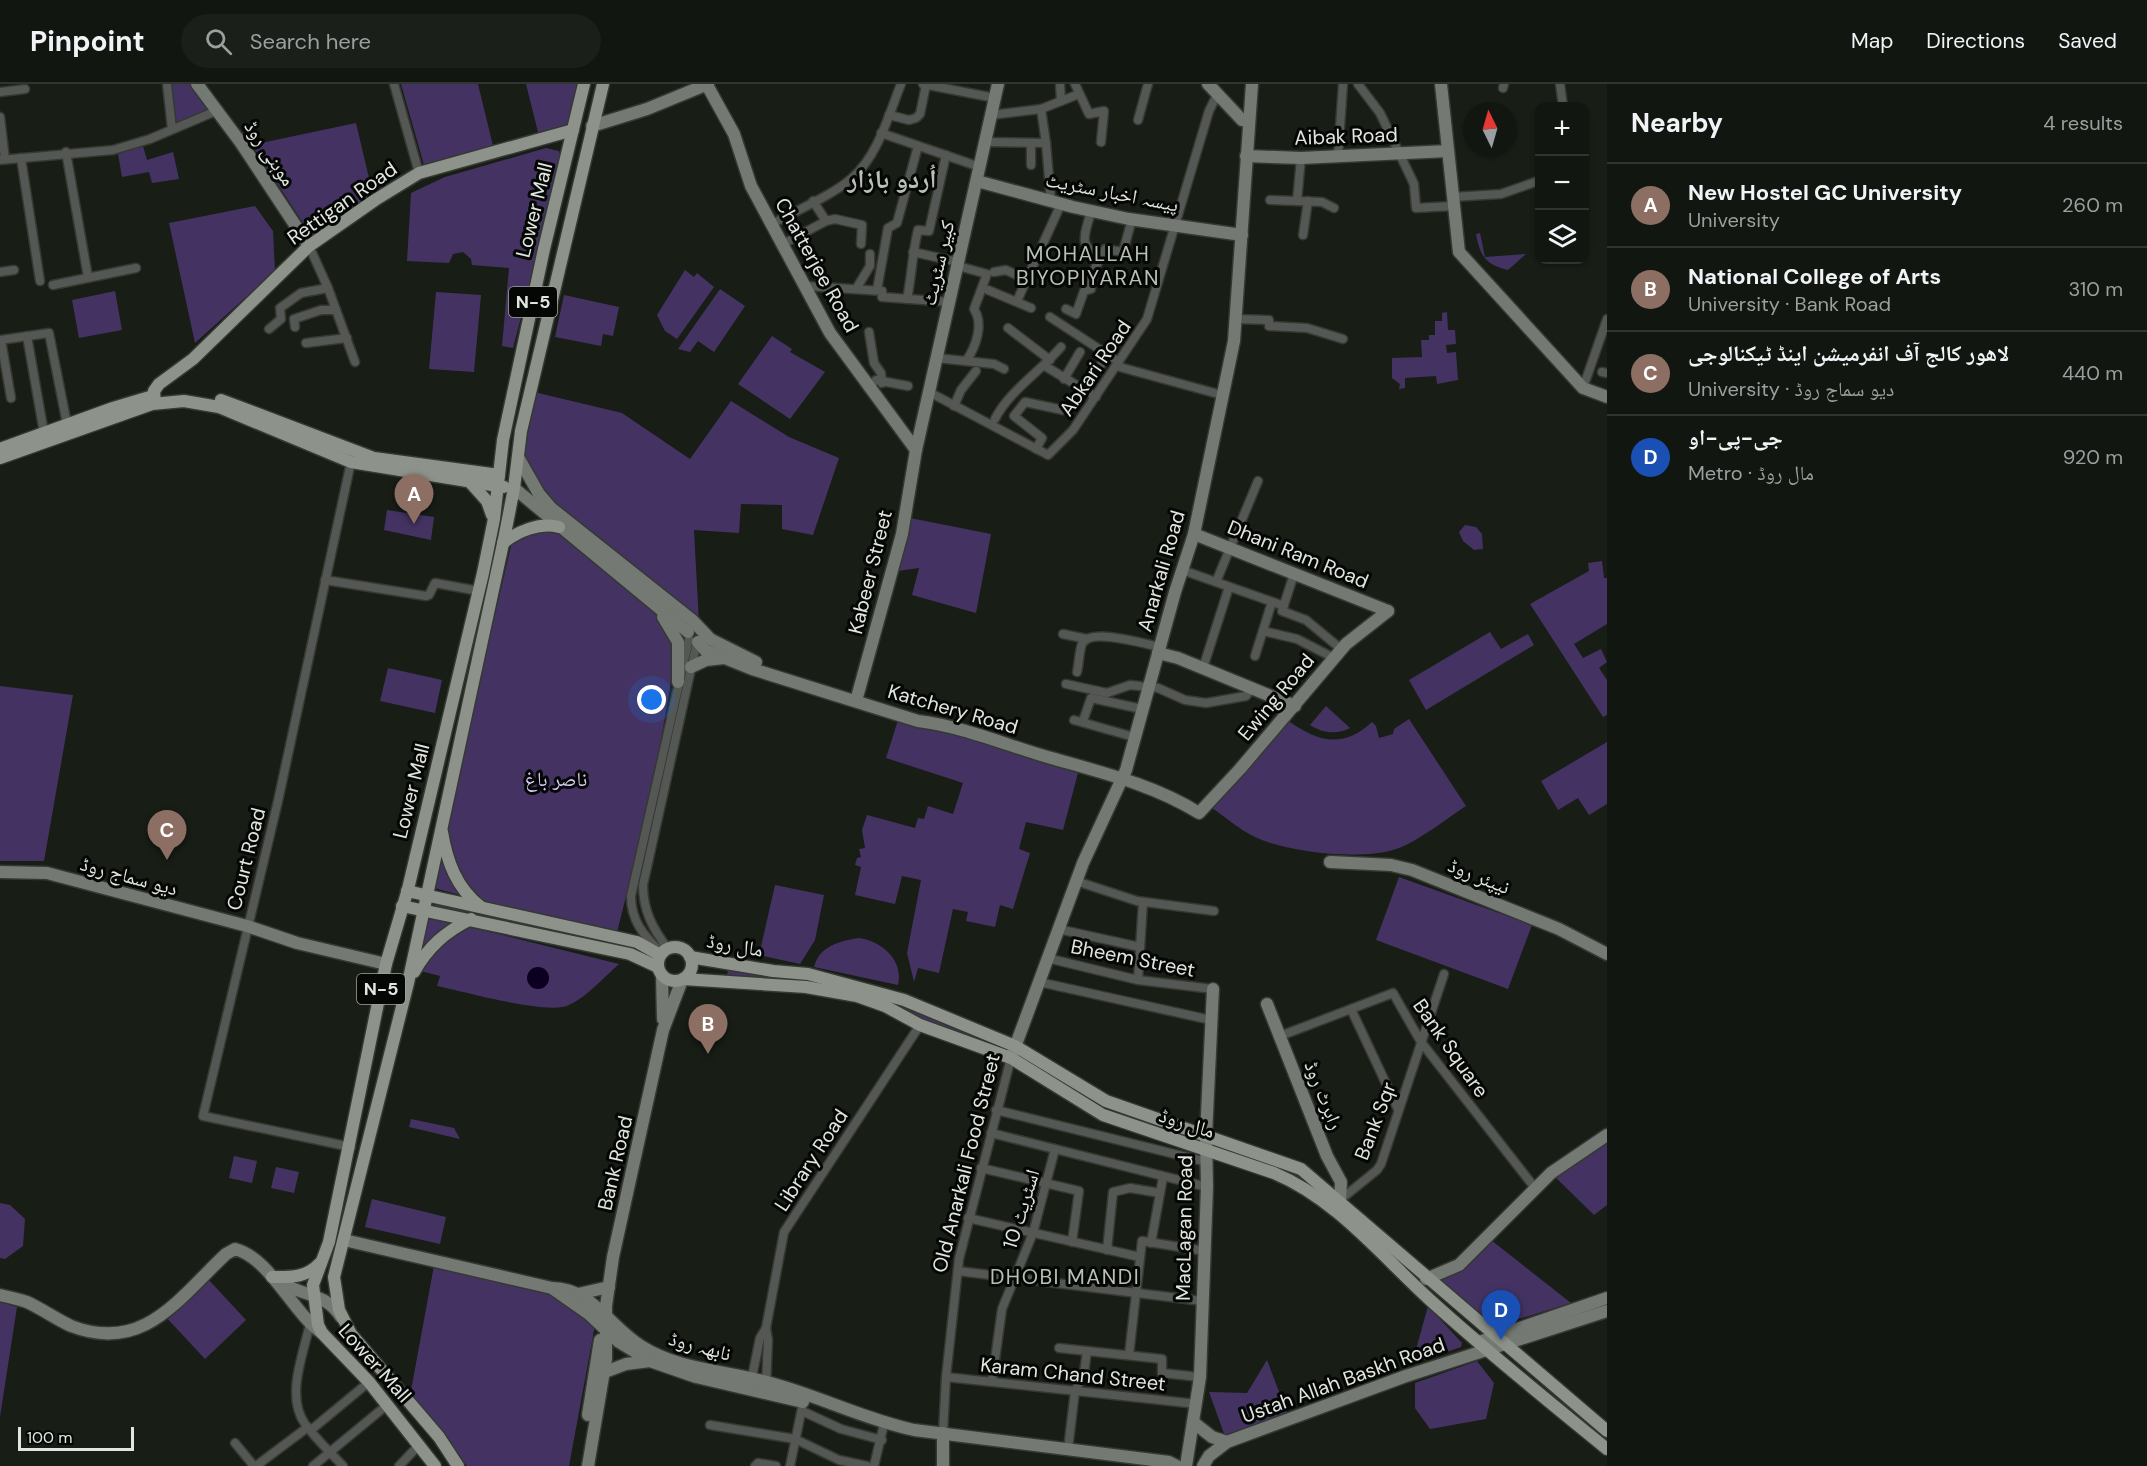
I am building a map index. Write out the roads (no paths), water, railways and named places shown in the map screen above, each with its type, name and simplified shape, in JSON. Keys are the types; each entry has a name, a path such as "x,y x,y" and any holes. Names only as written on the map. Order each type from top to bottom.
{"main road":[{"name":"موہنی روڈ","path":"197,84 241,143 309,246"},
{"name":"Lower Mall","path":"435,1466 369,1382 322,1333 312,1294 316,1277 326,1256 351,1147 386,964 407,891 479,591 494,519 503,440 544,249 585,84"},
{"name":"Lower Mall","path":"458,1466 439,1437 351,1334 343,1321 336,1300 334,1277 408,982 440,824 503,543 514,488 520,431 603,84"},
{"name":"کبیر سٹریٹ","path":"916,450 998,84"},
{"path":"1208,84 1242,120 1248,121"},
{"name":"Anarkali Road","path":"1013,1052 1076,881 1120,778 1126,770 1194,534 1235,319 1252,84"},
{"path":"1441,84 1459,252 1583,388 1607,397"},
{"path":"592,126 702,86"},
{"name":"Chatterjee Road","path":"702,86 734,135 751,186 830,333 868,388 916,450"},
{"name":"Rettigan Road","path":"155,400 159,384 193,359 309,246 419,174 573,130"},
{"path":"547,138 561,145 566,161"},
{"name":"Aibak Road","path":"1246,156 1301,158 1448,151"},
{"name":"پیسہ اخبار سٹریٹ","path":"976,181 1091,211 1242,235"},
{"path":"544,249 564,253"},
{"path":"0,449 67,424 155,400 189,394 215,398 374,458 498,480 514,488"},
{"path":"0,458 155,400 184,401 219,407 351,462 467,480 498,480"},
{"name":"Kabeer Street","path":"857,698 902,534 916,450"},
{"name":"Katchery Road","path":"518,457 539,494 551,508 692,620 695,636"},
{"path":"467,480 487,501 494,519"},
{"name":"Katchery Road","path":"514,488 559,528 695,636 705,650 857,698 919,714 938,724 1120,778 1158,791 1199,813"},
{"path":"503,543 531,528 543,526 559,528"},
{"name":"Dhani Ram Road","path":"1194,534 1388,611"},
{"path":"649,599 677,638 680,653 676,672 678,682"},
{"name":"Ewing Road","path":"1199,813 1295,706 1338,654 1388,611"},
{"path":"695,636 756,662 857,698"},
{"path":"1159,650 1295,706"},
{"path":"691,667 706,660 725,658"},
{"path":"440,824 444,848 457,882 467,895 484,909"},
{"name":"نیپئر روڈ","path":"1330,862 1391,866 1412,870 1559,929 1607,954"},
{"name":"دیو سماج روڈ","path":"0,872 47,873 247,926 297,943 386,964"},
{"path":"402,906 662,960 681,948 690,957 692,966 682,979 671,981 662,960 637,942 407,891"},
{"path":"408,982 424,954 440,937 471,919"},
{"name":"مال روڈ","path":"690,957 773,971 808,974 904,1000 1013,1052 1101,1099 1301,1169 1340,1200 1426,1279 1607,1431"},
{"name":"Bank Road","path":"662,960 663,1030"},
{"name":"Bank Road","path":"580,1466 609,1287 663,1030 682,979"},
{"name":"مال روڈ","path":"682,979 806,987 857,996 893,1010 920,1025 1013,1052 1103,1115 1206,1156 1274,1173 1310,1191 1354,1227 1484,1346 1607,1449"},
{"name":"MacLagan Road","path":"1186,1466 1200,1377 1207,1187 1206,1135 1213,989"},
{"name":"رابرٹ روڈ","path":"1267,1004 1327,1156 1341,1182 1340,1200"},
{"path":"1426,1279 1459,1265 1535,1188 1607,1135"},
{"name":"نابھہ روڈ","path":"344,1240 552,1288 564,1288 578,1294 621,1332 660,1357 843,1407 854,1414"},
{"path":"0,1294 26,1302 75,1327 119,1333 130,1332 149,1325 230,1251 236,1249 248,1254 272,1277 310,1323 322,1333"},
{"path":"272,1277 298,1277 306,1274 326,1256"},
{"path":"272,1277 292,1289 312,1294 331,1304 343,1321"},
{"path":"312,1294 326,1288 334,1277"},
{"path":"578,1294 609,1287"},
{"name":"نابھہ روڈ","path":"552,1288 605,1319 626,1348 650,1361 696,1377 750,1383"},
{"path":"1500,1341 1607,1298"},
{"path":"1500,1341 1607,1311"},
{"name":"Bank Road","path":"588,1466 605,1372 605,1319"},
{"name":"Ustah Allah Baskh Road","path":"1203,1466 1209,1456 1227,1442 1500,1341"},
{"path":"605,1372 626,1364 650,1361"},
{"name":"نابھہ روڈ","path":"766,1387 802,1406 854,1414 884,1424 1169,1462 1177,1466"},
{"path":"1193,1422 1212,1437 1227,1442"},
{"path":"943,1433 943,1466"}],"street":[{"path":"167,84 172,129"},
{"path":"394,84 419,174"},
{"path":"772,224 852,178 863,166 881,133 901,84"},
{"path":"889,115 909,120 916,118 920,114 924,84 995,98"},
{"path":"1060,84 1061,101"},
{"path":"1075,84 1089,114 1104,111 1101,142"},
{"path":"1138,120 1148,84"},
{"path":"1338,156 1343,84"},
{"path":"1358,84 1380,113 1400,153 1414,183 1416,208 1501,194 1535,181"},
{"path":"1560,84 1562,102"},
{"path":"0,92 25,89"},
{"path":"991,115 1041,109 1079,94"},
{"name":"Abkari Road","path":"1036,449 1048,455 1073,430 1147,319 1209,111 1217,95"},
{"path":"1017,301 1056,202 1041,109"},
{"path":"0,117 3,160 66,152 113,150 216,111"},
{"path":"881,133 980,167"},
{"path":"985,142 1046,143"},
{"path":"1031,144 1031,165"},
{"path":"877,290 888,228 897,222 918,146"},
{"path":"66,152 88,277"},
{"path":"907,299 913,271 910,263 912,252 918,230 929,231 946,155"},
{"path":"21,158 40,281"},
{"path":"1297,201 1301,158"},
{"path":"1270,200 1322,202 1334,208"},
{"path":"813,201 826,221"},
{"path":"1303,235 1308,201"},
{"path":"1091,211 1084,244 1088,251 1100,257"},
{"path":"783,244 826,221 835,219 862,225 861,244"},
{"path":"1066,309 1076,314 1084,291 1091,289 1092,274 1105,249 1123,252 1132,219"},
{"path":"309,246 328,288 355,362"},
{"path":"912,252 987,274 974,309 980,318 975,349 966,361"},
{"path":"856,289 870,266 870,254"},
{"path":"53,285 136,268"},
{"path":"0,272 14,270"},
{"path":"994,272 1006,270 1027,280"},
{"path":"806,286 877,290 882,291 882,297 950,302"},
{"path":"281,319 280,308 301,293 328,288"},
{"path":"988,290 1031,308"},
{"path":"281,319 295,323 321,310 336,310"},
{"path":"1050,317 1107,354 1117,364 1222,395"},
{"path":"269,329 281,319"},
{"path":"1235,319 1269,320 1269,326 1306,328 1343,339"},
{"path":"1583,388 1607,319"},
{"path":"1008,328 1064,379 1096,397"},
{"path":"869,332 874,363 880,373 882,383"},
{"path":"11,398 3,375 1,340 49,333 67,424"},
{"path":"27,336 44,433"},
{"path":"306,343 347,338"},
{"path":"995,419 1001,406 1048,363 1061,347"},
{"path":"1064,379 1080,352"},
{"path":"1085,389 1107,354"},
{"path":"937,358 994,364 1004,369"},
{"path":"954,406 961,390 976,371"},
{"path":"868,388 876,380 882,383 908,386"},
{"path":"929,392 1036,449 1042,438 1014,416 1025,402 1063,410"},
{"name":"Court Road","path":"351,462 278,801 203,1116 351,1147"},
{"path":"1216,582 1228,548 1258,481"},
{"path":"1182,570 1284,606"},
{"path":"1294,574 1282,611 1306,620 1338,654"},
{"path":"325,580 426,596 430,594 433,584 437,583 479,591"},
{"path":"1203,668 1229,587"},
{"path":"1255,656 1272,602"},
{"path":"1263,631 1297,639 1338,654"},
{"path":"1063,634 1086,639 1100,635 1159,650"},
{"path":"662,960 645,906 643,885 691,667 695,636"},
{"path":"662,960 639,929 631,896 659,782 678,682 695,636"},
{"path":"1077,672 1082,644 1086,639"},
{"path":"1066,684 1107,693 1130,685 1158,688 1185,700 1206,703 1246,696 1251,688"},
{"path":"1134,737 1079,720 1091,698 1142,710"},
{"path":"1076,881 1143,902 1214,910"},
{"path":"1138,980 1143,902"},
{"path":"1058,929 1140,947"},
{"name":"Bheem Street","path":"1047,958 1138,980 1213,989"},
{"name":"Bank Sqr","path":"1340,1200 1377,1170 1444,974"},
{"path":"1039,982 1211,1020"},
{"name":"Bank Square","path":"1280,1036 1393,993 1421,1042 1535,1188"},
{"path":"1351,1009 1398,1109"},
{"name":"Library Road","path":"766,1387 768,1340 766,1328 784,1232 920,1025"},
{"name":"Old Anarkali Food Street","path":"943,1433 946,1377 958,1271 968,1218 1013,1052"},
{"path":"996,1110 1206,1156"},
{"path":"991,1132 1207,1187"},
{"name":"اسٹریٹ 10","path":"992,1381 1002,1310 1033,1233 1055,1149"},
{"path":"981,1168 1079,1191 1072,1242"},
{"path":"1151,1243 1163,1177"},
{"path":"1107,1250 1113,1192 1130,1188 1160,1193"},
{"path":"968,1218 1140,1257"},
{"path":"1130,1355 1142,1241 1205,1251"},
{"path":"958,1271 1202,1301"},
{"path":"310,1323 296,1402 309,1428 343,1466"},
{"name":"Library Road","path":"750,1383 760,1338 766,1328"},
{"path":"1059,1348 1162,1359 1162,1373 1200,1377"},
{"path":"1068,1449 1075,1391 1083,1374 1087,1351"},
{"name":"Karam Chand Street","path":"946,1377 1197,1404"},
{"path":"235,1443 255,1466 369,1382"},
{"path":"313,1466 387,1406"},
{"path":"790,1466 802,1406 841,1430 882,1440"},
{"path":"874,1466 884,1424"},
{"path":"710,1425 795,1439 839,1460 867,1466"},
{"path":"399,1466 420,1444"},
{"path":"755,1466 758,1463 776,1466"}],"place":[{"name":"New Hostel GC University","path":"414,524"},
{"name":"لاھور کالج آف انفرمیشن اینڈ ٹیکنالوجی","path":"167,860"},
{"name":"National College of Arts","path":"708,1054"},
{"name":"جی-پی-او","path":"1501,1340"}],"district":[{"name":"اُردو بازار","path":"892,179"},
{"name":"MOHALLAH BIYOPIYARAN","path":"1088,266"},
{"name":"DHOBI MANDI","path":"1065,1277"}],"park label":[{"name":"ناصر باغ","path":"556,779"}]}
